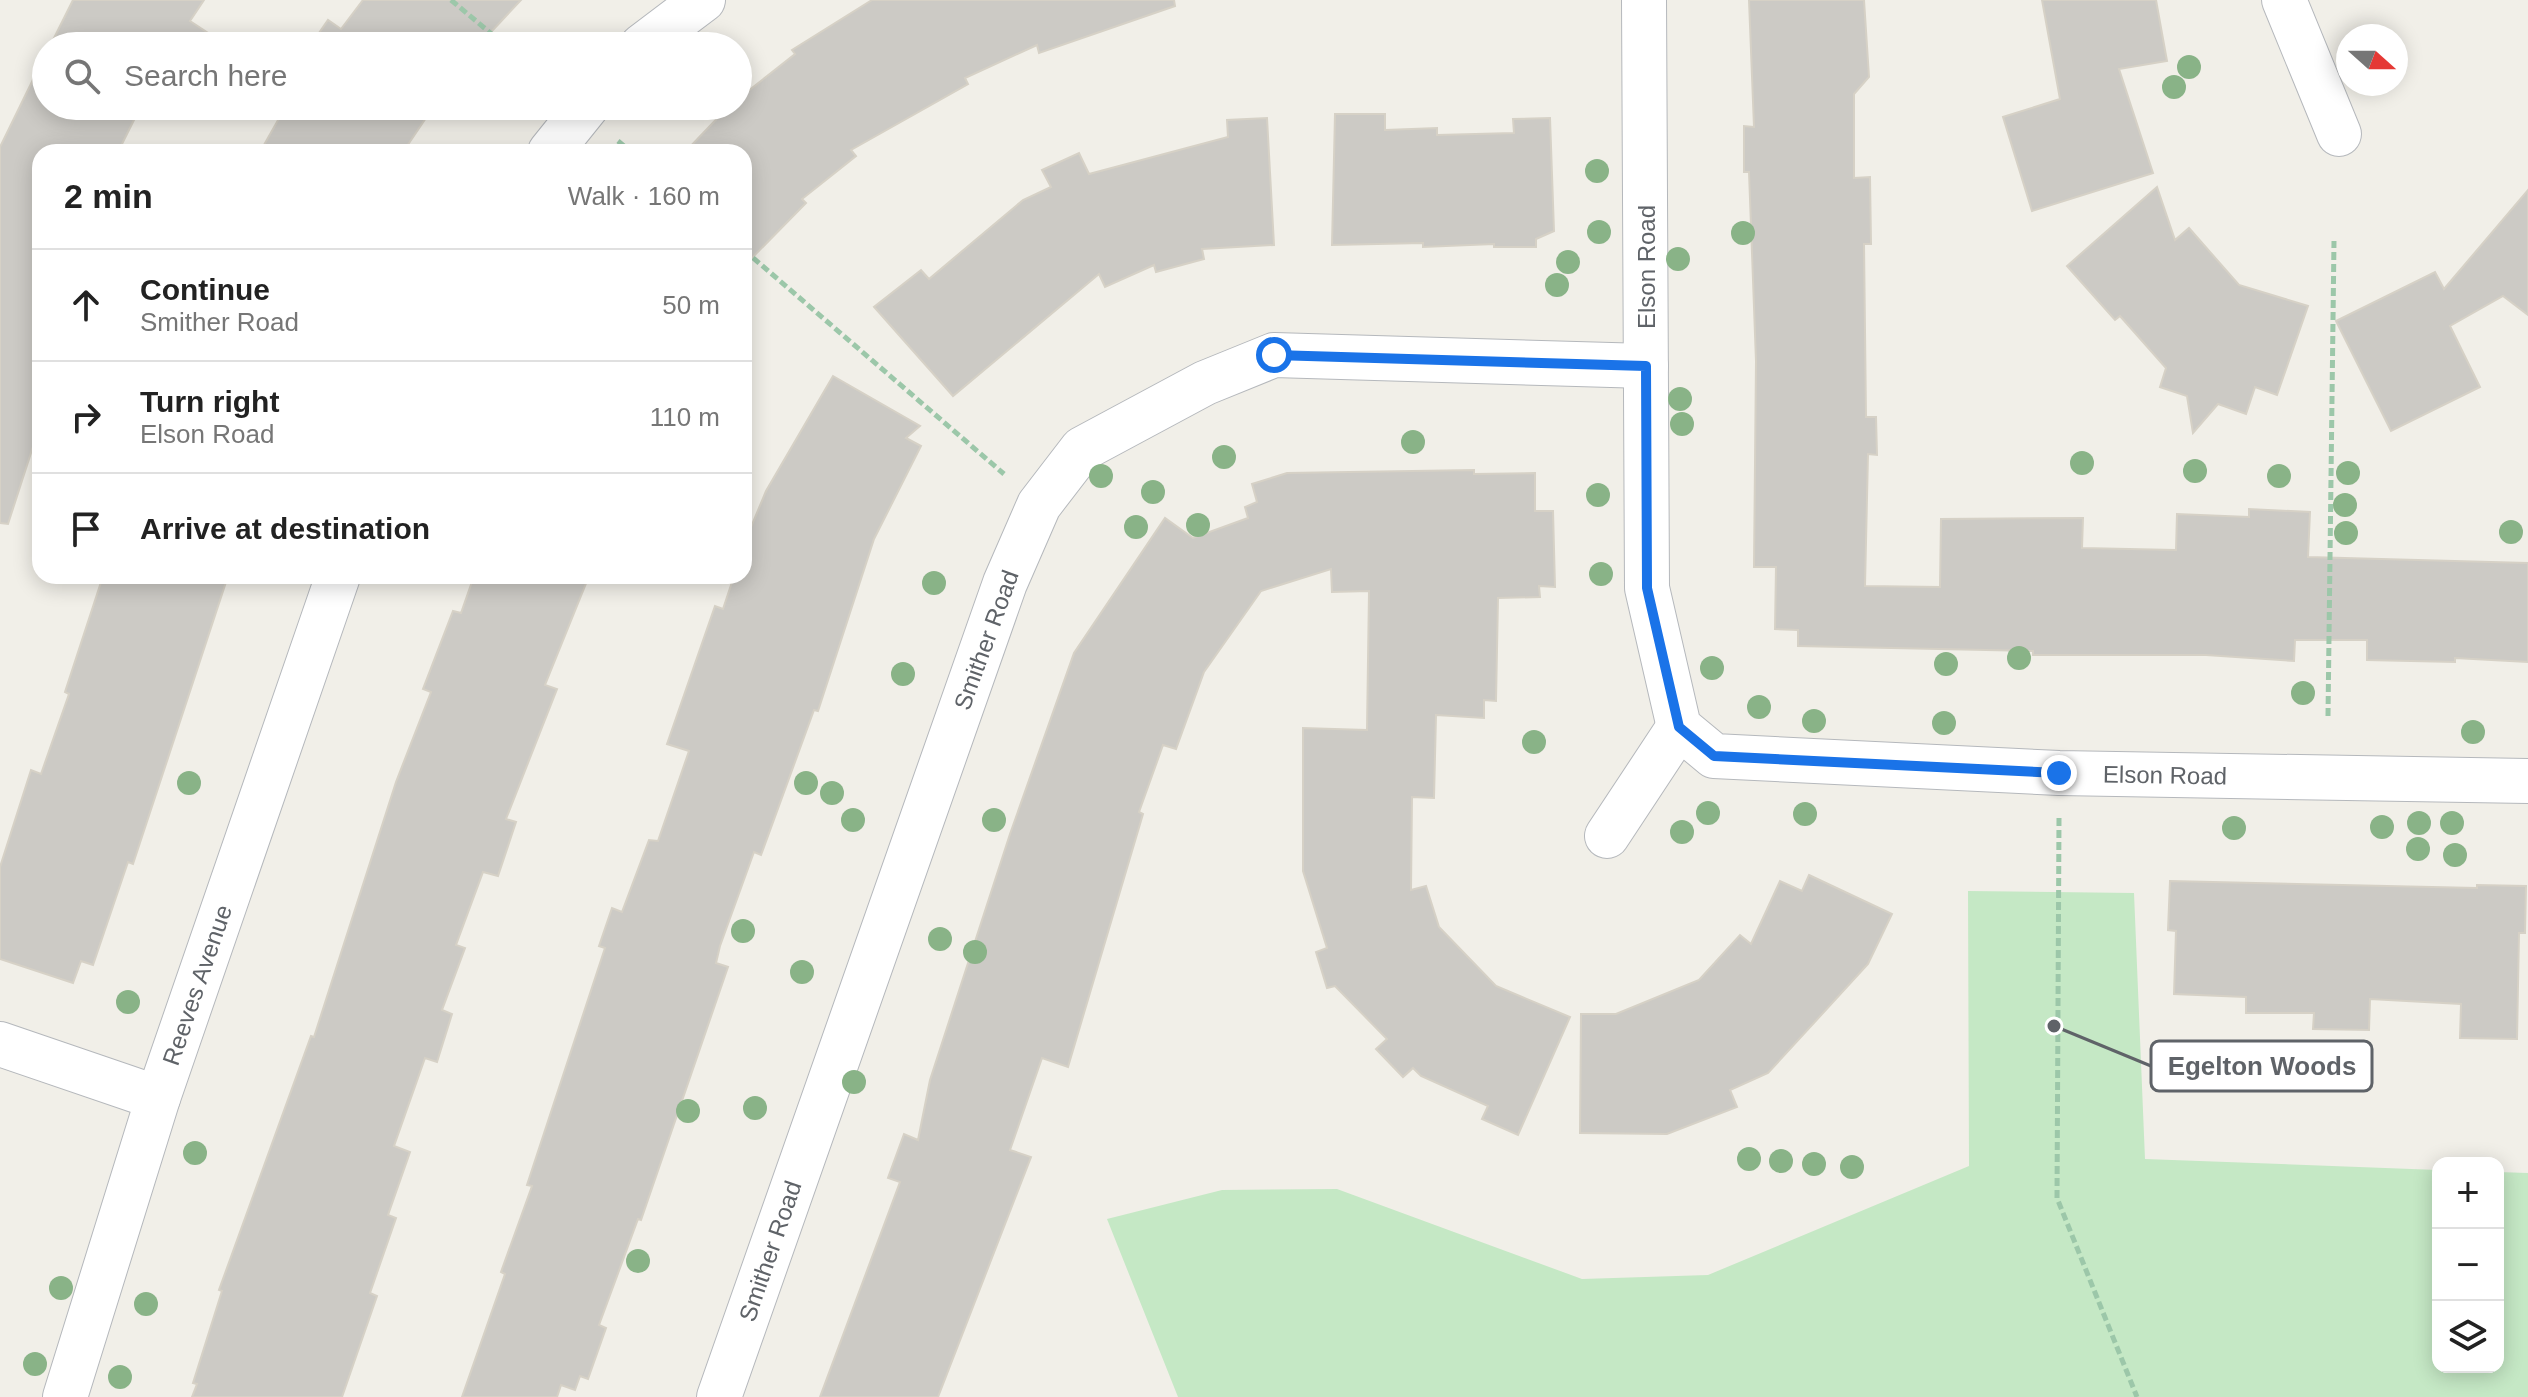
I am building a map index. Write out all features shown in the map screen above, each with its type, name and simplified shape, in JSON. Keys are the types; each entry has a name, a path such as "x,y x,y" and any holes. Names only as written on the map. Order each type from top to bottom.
{"street":[{"path":"661,32 703,0"},
{"name":"Elson Road","path":"1644,0 1647,588 1679,727 1714,756 2059,773 2528,781"},
{"path":"2284,0 2339,134"},
{"path":"556,144 576,120"},
{"name":"Smither Road","path":"719,1397 1005,583 1039,505 1082,449 1205,383 1274,355 1646,366"},
{"name":"Reeves Avenue","path":"65,1397 158,1098 335,584"},
{"path":"1607,836 1679,727"},
{"path":"0,1044 158,1098"}],"path":[{"path":"451,0 489,32"},
{"path":"2328,716 2334,241"},
{"path":"752,257 1039,505"},
{"path":"2060,870 2057,1198 2137,1397"}],"green space":[{"path":"1968,891 2134,893 2145,1159 2432,1170 2432,1373 2504,1373 2504,1172 2528,1173 2528,1397 1178,1397 1107,1219 1222,1190 1337,1189 1582,1279 1708,1275 1969,1166"}],"building":[{"path":"73,0 204,0 190,21 207,32 57,32"},
{"path":"363,0 521,0 491,32 320,32 328,20 341,29"},
{"path":"872,0 1174,0 1175,6 1039,53 1037,45 965,78 968,84 851,150 856,156 802,199 806,203 752,258 752,144 693,144 716,120 752,120 752,88 795,54 792,50"},
{"path":"1749,0 1864,0 1869,77 1854,94 1854,178 1870,177 1871,244 1864,244 1866,417 1876,417 1877,455 1868,454 1865,586 1940,587 1941,519 2083,518 2082,548 2176,550 2177,514 2249,517 2249,509 2310,512 2308,557 2528,563 2528,662 2455,658 2455,662 2367,660 2367,640 2295,640 2294,661 2206,655 2033,655 2033,651 1798,646 1798,630 1775,629 1776,567 1754,567 1756,361 1749,172 1744,172 1744,126 1754,127"},
{"path":"2042,0 2156,0 2167,61 2119,69 2153,173 2032,211 2003,117 2060,99"},
{"path":"32,82 32,120 134,120 122,144 32,144 32,450 8,524 0,523 0,147"},
{"path":"1335,114 1385,114 1385,130 1437,128 1437,135 1514,133 1513,119 1550,118 1554,231 1536,239 1536,247 1494,247 1494,244 1423,247 1423,243 1332,245"},
{"path":"1267,118 1274,245 1202,249 1204,259 1156,272 1154,265 1105,287 1099,274 953,396 874,307 921,270 929,279 1023,200 1051,187 1042,170 1079,153 1089,174 1228,137 1227,120"},
{"path":"278,120 425,120 408,144 265,144"},
{"path":"2157,187 2175,240 2189,228 2239,285 2308,306 2277,395 2255,387 2246,414 2218,404 2193,433 2187,396 2160,387 2166,368 2120,316 2115,320 2067,266"},
{"path":"2528,190 2528,315 2503,296 2450,326 2480,387 2391,431 2336,321 2435,272 2444,289"},
{"path":"833,376 920,426 906,438 921,446 874,539 818,711 814,710 761,855 754,852 720,946 716,963 728,967 641,1220 638,1219 599,1325 606,1328 588,1379 580,1376 575,1390 561,1385 557,1397 462,1397 532,1186 527,1185 605,948 599,946 612,908 622,912 649,840 658,841 689,751 667,744 715,606 723,609 731,584 752,584 752,525 766,491"},
{"path":"1474,470 1474,474 1535,473 1535,511 1553,511 1555,587 1539,586 1540,597 1498,598 1496,701 1484,700 1484,718 1436,715 1434,798 1412,797 1411,890 1426,886 1439,927 1496,986 1570,1017 1518,1135 1482,1119 1488,1106 1421,1076 1413,1068 1403,1077 1376,1049 1387,1039 1335,986 1327,988 1316,952 1327,948 1303,871 1303,728 1367,730 1369,591 1332,592 1331,569 1261,591 1204,672 1176,749 1163,745 1139,812 1143,814 1068,1067 1042,1058 1010,1150 1031,1157 938,1397 820,1397 900,1182 888,1178 904,1134 918,1140 930,1080 1010,834 1074,653 1165,518 1193,538 1248,518 1245,507 1257,502 1252,484 1287,473"},
{"path":"100,584 225,584 133,864 128,862 93,965 81,961 73,983 0,959 0,867 31,770 41,774 69,694 65,692"},
{"path":"471,584 586,584 545,685 557,689 506,819 516,822 498,876 483,872 456,945 465,948 442,1010 452,1014 437,1062 425,1058 394,1146 410,1152 388,1215 396,1218 370,1293 377,1296 342,1397 192,1397 197,1384 193,1383 222,1291 219,1290 311,1036 314,1037 396,782 431,692 423,689 453,611 461,613"},
{"path":"1809,875 1892,914 1868,964 1768,1073 1730,1090 1737,1107 1667,1134 1580,1133 1581,1014 1616,1014 1699,980 1740,935 1751,944 1780,881 1802,891"},
{"path":"2170,881 2477,888 2477,885 2526,886 2525,933 2519,933 2517,1039 2460,1038 2461,1004 2370,999 2369,1030 2313,1029 2314,1013 2246,1013 2246,997 2174,994 2176,931 2168,930"}],"place":[{"name":"Egelton Woods","path":"2054,1026"}],"route":[{"path":"1274,355 1646,366 1647,588 1679,727 1714,756 2059,773"}]}
